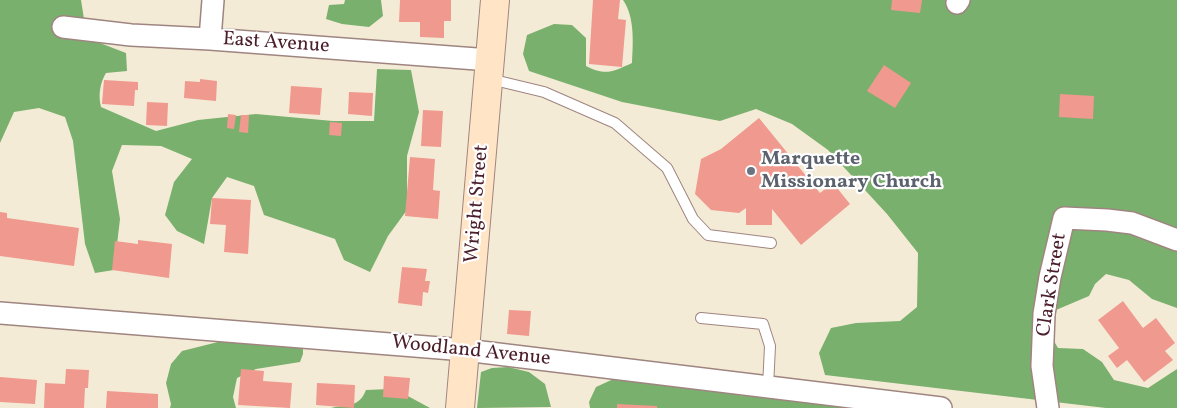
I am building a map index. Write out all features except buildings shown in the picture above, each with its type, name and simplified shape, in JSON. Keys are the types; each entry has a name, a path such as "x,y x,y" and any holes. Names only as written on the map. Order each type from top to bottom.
{"main road":[{"name":"Wright Street","path":"460,408 495,0"}],"street":[{"path":"210,39 213,0"},
{"name":"East Avenue","path":"62,27 131,35 210,39 489,69"},
{"name":"Clark Street","path":"1048,408 1042,366 1044,314 1050,277 1064,218 1107,220 1132,224 1177,240"},
{"name":"Woodland Avenue","path":"0,313 465,350 941,408"}],"lane":[{"path":"489,69 615,123 667,168 693,219 708,234 771,243"},
{"path":"700,318 763,324 770,346 768,387"}],"green space":[{"path":"0,0 81,0 87,38 126,53 127,71 106,73 104,77 100,94 101,107 156,131 198,120 256,114 333,121 374,121 377,69 411,70 419,112 407,156 407,210 388,236 370,272 344,260 335,239 264,215 254,186 227,177 212,198 204,244 177,231 165,215 174,182 192,159 161,146 122,145 112,171 120,219 114,270 95,273 85,244 73,141 65,117 39,108 14,112 0,143"},
{"path":"345,0 381,0 383,16 369,27 342,24 326,19 329,5 344,4"},
{"path":"623,0 1177,0 1177,308 1152,299 1129,280 1106,274 1095,284 1089,296 1056,310 1051,336 1058,348 1083,349 1102,362 1114,380 1148,388 1177,369 1177,408 1106,408 825,375 819,353 831,328 856,323 900,321 917,307 918,253 887,214 828,150 792,124 756,109 720,121 622,102 529,71 523,54 527,35 554,24 572,25 586,38 586,66 599,71 609,72 632,63 633,39 630,14"},
{"path":"222,341 303,347 303,354 300,362 256,369 237,378 233,397 236,408 170,408 171,404 166,383 171,364 182,351"},
{"path":"508,367 529,372 545,384 551,407 477,408 481,372 492,368"},
{"path":"620,376 688,381 738,395 859,408 590,408 589,402 596,387"},
{"path":"390,389 430,408 331,408 356,403 366,390"}],"place":[{"name":"Marquette Missionary Church","path":"751,171"}]}
